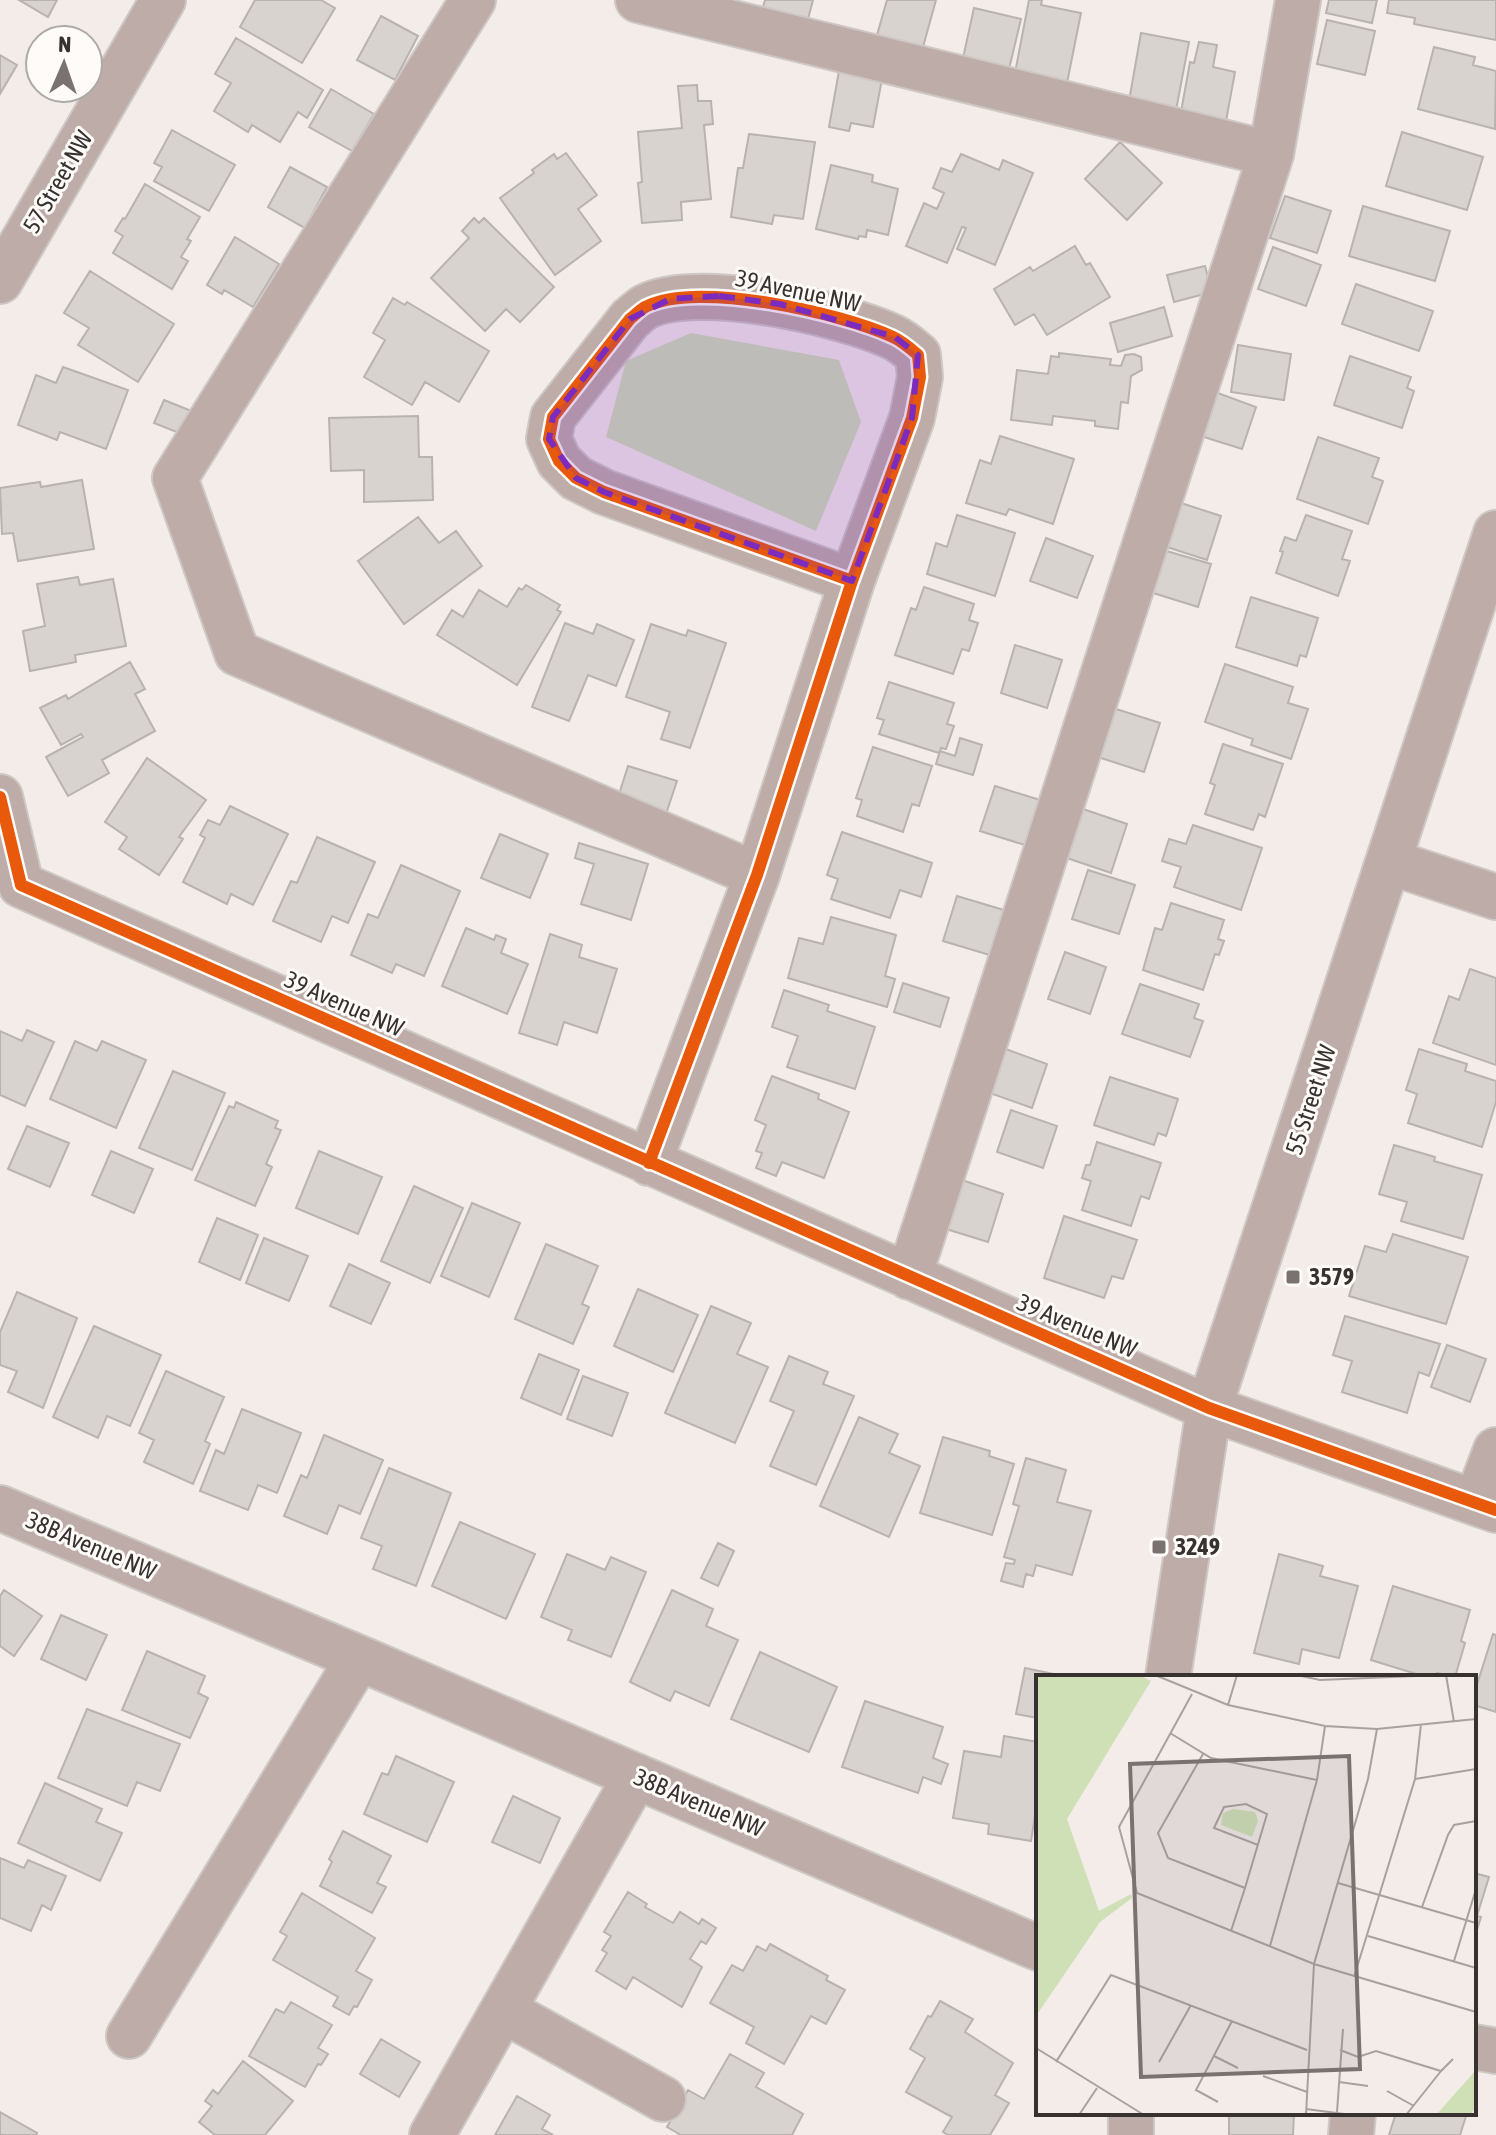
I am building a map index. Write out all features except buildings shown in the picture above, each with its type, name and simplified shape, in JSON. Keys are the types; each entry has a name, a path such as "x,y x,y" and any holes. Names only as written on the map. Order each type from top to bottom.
{"street":[{"name":"57 Street NW","path":"0,281 163,0"},
{"path":"473,0 175,478 237,653 757,875"},
{"path":"638,0 1271,154"},
{"path":"909,1277 1271,154 1298,0"},
{"name":"39 Avenue NW","path":"649,1163 757,875 852,581 912,418 920,377 918,355 895,337 780,304 719,296 670,299 645,307 630,319 553,417 549,439 559,461 576,478 604,492 852,581"},
{"name":"55 Street NW","path":"1168,1675 1209,1408 1496,533"},
{"name":"39 Avenue NW","path":"0,797 21,885 1209,1408 1486,1506"},
{"path":"1390,862 1496,897"},
{"path":"1486,1506 1496,1450"},
{"name":"38B Avenue NW","path":"0,1508 1036,1947"},
{"path":"129,2036 359,1658"},
{"path":"432,2135 636,1776"},
{"path":"503,2010 663,2099"},
{"path":"1476,2047 1496,2051"},
{"path":"1351,2135 1353,2115"}],"highlighted area":[{"path":"719,296 780,304 895,337 918,355 912,418 852,581 604,492 576,478 549,439 553,417 630,319 670,299"}],"green space":[{"path":"691,333 839,360 861,422 816,531 606,437 626,361"}],"cycle path":[{"path":"649,1163 757,875 852,581 912,418 920,377 918,355 906,345 840,318 733,298 668,300 641,310 630,319 553,417 549,439 559,461 576,478 604,492 852,581"},
{"path":"0,797 21,885 1209,1408 1496,1510"}],"place":[{"name":"3579","path":"1293,1277"},
{"name":"3249","path":"1159,1547"}]}
